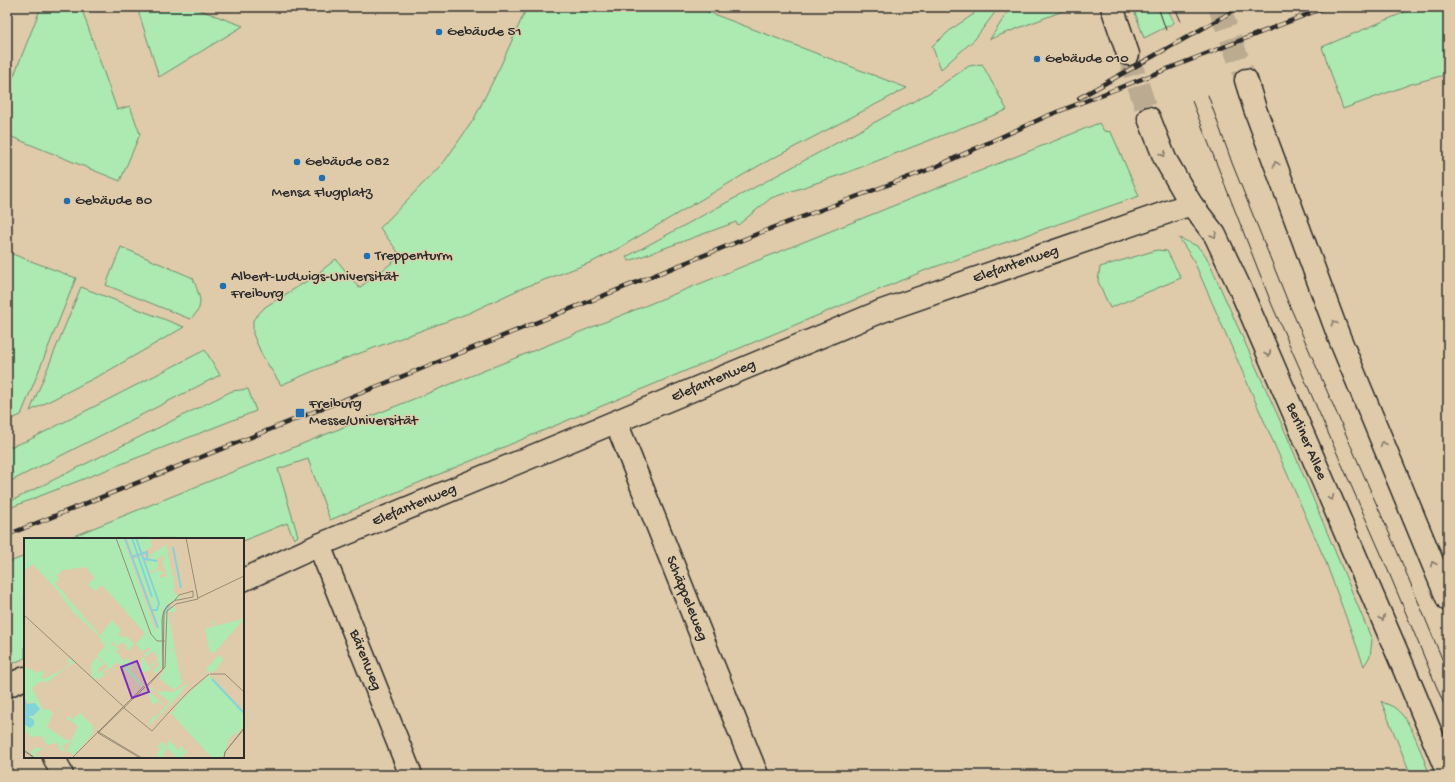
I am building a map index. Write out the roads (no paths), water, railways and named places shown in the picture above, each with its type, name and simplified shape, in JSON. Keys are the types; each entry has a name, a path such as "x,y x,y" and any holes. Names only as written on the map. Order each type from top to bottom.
{"street":[{"path":"1112,7 1128,54"},
{"path":"1246,80 1255,109 1339,337 1448,600"},
{"name":"Berliner Allee","path":"1149,118 1166,159 1191,204 1215,235 1396,650 1448,774"},
{"name":"Elefantenweg","path":"244,580 319,545 882,311 1191,204"},
{"name":"Schäppeleweg","path":"616,422 757,775"},
{"name":"Bärenweg","path":"319,545 411,775"},
{"path":"54,758 62,775"}],"tunnel":[{"path":"1219,7 1246,80"},
{"path":"1128,54 1149,118"}],"tram line":[{"path":"1158,7 1166,30"},
{"path":"1175,7 1181,22"},
{"path":"1208,95 1232,163 1288,302 1397,551 1448,673"},
{"path":"1192,101 1272,305 1382,556 1448,714"}],"railway":[{"path":"1079,98 1223,17 1238,7"},
{"path":"7,535 767,230 933,168 1047,116 1326,7"}],"place":[{"name":"Gebäude 51","path":"439,32"},
{"name":"Gebäude 010","path":"1037,59"},
{"name":"Gebäude 082","path":"297,162"},
{"name":"Mensa Flugplatz","path":"322,178"},
{"name":"Gebäude 80","path":"67,201"},
{"name":"Treppenturm","path":"367,256"},
{"name":"Albert-Ludwigs-Universität Freiburg","path":"223,286"},
{"name":"Freiburg Messe/Universität","path":"300,413"}]}
